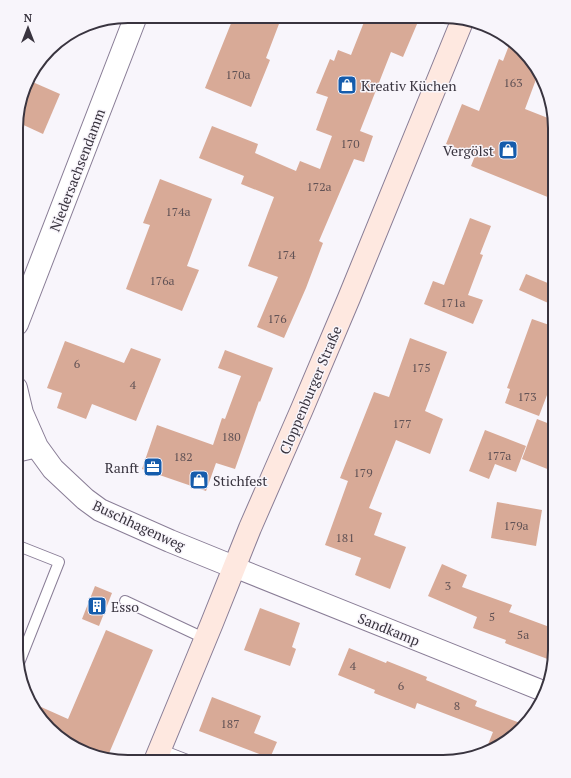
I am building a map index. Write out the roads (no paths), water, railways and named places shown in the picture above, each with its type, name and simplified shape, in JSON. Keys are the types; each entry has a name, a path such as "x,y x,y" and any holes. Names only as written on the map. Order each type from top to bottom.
{"main road":[{"name":"Cloppenburger Straße","path":"157,755 206,639 234,567 343,312 461,25"}],"street":[{"name":"Niedersachsendamm","path":"23,308 133,23"},
{"path":"23,415 37,447 23,450"},
{"name":"Buschhagenweg","path":"37,447 53,469 85,499 100,510 234,567"},
{"name":"Sandkamp","path":"234,567 540,690"}],"lane":[{"path":"23,548 59,562 23,652"},
{"path":"125,601 206,639"}],"place":[{"name":"Kreativ Küchen","path":"347,85"},
{"name":"Vergölst","path":"508,150"},
{"name":"Ranft","path":"153,467"},
{"name":"Stichfest","path":"199,480"},
{"name":"Esso","path":"97,606"}]}
